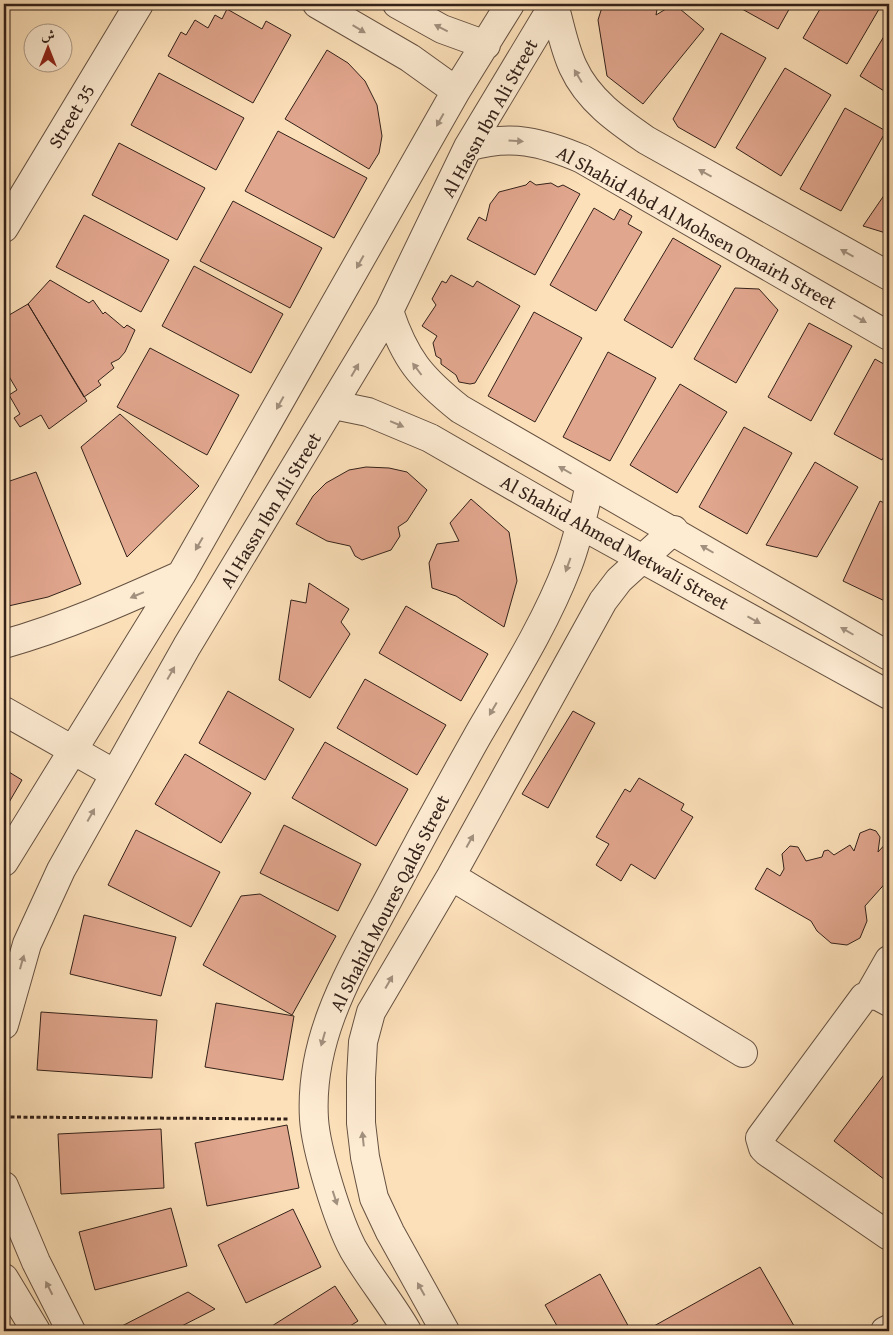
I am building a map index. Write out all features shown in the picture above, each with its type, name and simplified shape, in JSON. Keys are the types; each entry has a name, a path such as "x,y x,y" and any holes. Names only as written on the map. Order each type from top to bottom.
{"street":[{"name":"Street 35","path":"4,228 139,4"},
{"path":"317,4 410,58 456,91"},
{"path":"397,4 442,29 486,45"},
{"name":"Al Hassn Ibn Ali Street","path":"4,862 181,575 456,91 510,4"},
{"path":"554,4 572,67 587,91 612,117 646,140 889,276"},
{"name":"Al Hassn Ibn Ali Street","path":"4,1025 27,944 61,870 187,646 389,311 468,147 554,4"},
{"name":"Al Shahid Abd Al Mohsen Omairh Street","path":"468,147 514,140 549,145 582,158 889,336"},
{"name":"Al Shahid Ahmed Metwali Street","path":"389,311 398,338 410,361 423,377 460,409 674,530 889,656"},
{"name":"Al Shahid Ahmed Metwali Street","path":"334,405 368,412 430,438 581,525 889,695"},
{"name":"Al Shahid Moures Qalds Street","path":"407,1331 353,1248 320,1153 314,1119 315,1077 322,1041 338,994 432,816 526,653 555,596 581,525 590,484"},
{"name":"Al Shahid Moures Qalds Street","path":"445,1331 390,1232 372,1190 361,1123 363,1042 371,1012 451,876 603,601 620,580 674,530"},
{"path":"4,644 33,636 105,608 181,575"},
{"path":"4,711 115,774"},
{"path":"451,876 743,1054"},
{"path":"889,960 879,998 860,1002 762,1133 761,1143 767,1152 889,1236"},
{"path":"338,994 371,1012"},
{"path":"4,1186 36,1262 71,1331"},
{"path":"4,1278 36,1331"},
{"path":"885,1331 889,1328"}],"path":[{"path":"4,1117 314,1119"}],"building":[{"path":"603,4 658,4 656,15 674,4 704,29 643,104 607,76 598,20"},
{"path":"745,4 792,4 778,29 742,9"},
{"path":"823,4 882,4 847,64 803,38"},
{"path":"227,9 262,29 266,21 291,35 253,103 168,56 181,32 186,35 195,20 208,28 215,15 222,19"},
{"path":"889,28 889,94 860,76"},
{"path":"721,33 766,58 715,148 678,127 673,119"},
{"path":"327,50 348,63 365,81 377,105 382,136 379,153 369,169 285,119"},
{"path":"785,68 831,95 781,176 736,148"},
{"path":"159,73 244,118 216,170 131,125"},
{"path":"845,108 886,131 841,211 800,189"},
{"path":"278,131 367,178 334,238 245,191"},
{"path":"119,143 205,188 177,240 92,195"},
{"path":"530,181 536,185 551,183 558,187 563,185 580,194 535,275 467,239 479,217 486,221 490,204 499,192 526,185"},
{"path":"889,188 889,234 863,226"},
{"path":"233,201 322,248 290,308 200,261"},
{"path":"594,208 614,220 620,209 632,216 628,224 642,232 596,311 550,285"},
{"path":"84,215 169,260 141,312 56,267"},
{"path":"673,238 721,266 672,348 624,320"},
{"path":"194,266 283,314 251,373 162,326"},
{"path":"451,275 473,287 477,281 520,306 475,383 470,384 459,382 456,375 441,364 441,359 436,356 433,343 437,336 422,326 436,305 432,299 442,281 446,283"},
{"path":"50,280 89,303 93,300 103,314 105,312 124,328 127,325 135,330 125,352 119,359 111,363 114,368 98,381 101,385 84,397 28,304"},
{"path":"735,288 759,289 778,310 736,383 694,359"},
{"path":"28,304 87,401 49,429 41,415 20,427 14,418 20,414 9,395 17,390 4,368 4,318"},
{"path":"534,312 582,338 535,422 488,396"},
{"path":"809,323 852,346 811,421 768,397"},
{"path":"150,348 239,395 207,455 117,407"},
{"path":"608,352 656,378 610,461 563,437"},
{"path":"875,359 889,367 889,447 882,460 834,434"},
{"path":"680,384 727,412 677,493 630,465"},
{"path":"120,414 199,486 127,557 81,447"},
{"path":"744,427 792,453 747,534 699,507"},
{"path":"815,462 858,487 817,557 766,545"},
{"path":"366,467 389,468 407,472 427,490 407,521 398,527 400,536 391,550 362,560 355,556 350,546 327,541 296,524 313,496 326,483 349,470"},
{"path":"36,472 81,584 48,597 4,607 4,483"},
{"path":"471,499 509,532 517,581 504,627 456,596 432,588 429,563 437,544 459,541 450,523"},
{"path":"880,501 889,505 889,603 843,581"},
{"path":"309,583 349,609 341,622 350,634 310,698 279,680 291,600 306,603"},
{"path":"406,606 488,654 461,701 379,653"},
{"path":"365,679 446,725 417,775 337,728"},
{"path":"228,691 294,729 265,780 199,743"},
{"path":"573,711 595,723 548,808 522,794"},
{"path":"325,742 408,789 376,846 292,798"},
{"path":"185,754 251,793 221,843 155,804"},
{"path":"4,769 22,780 4,811"},
{"path":"639,778 684,804 681,810 693,817 655,879 631,864 621,881 596,865 609,844 596,837 625,789 630,792"},
{"path":"284,825 361,864 338,911 260,873"},
{"path":"870,829 876,831 880,837 878,852 889,840 889,879 865,906 867,921 860,938 847,945 831,943 817,931 811,921 755,889 767,868 780,876 784,869 782,854 790,846 798,847 806,861 822,857 824,851 828,850 834,855 850,845 854,851 860,833"},
{"path":"136,830 220,872 191,927 108,885"},
{"path":"260,894 336,936 292,1015 203,965 241,896"},
{"path":"84,915 176,937 161,996 70,974"},
{"path":"216,1003 294,1016 283,1080 205,1067"},
{"path":"41,1012 157,1020 152,1078 37,1070"},
{"path":"889,1068 889,1183 834,1141"},
{"path":"287,1125 299,1188 207,1206 195,1143"},
{"path":"161,1129 164,1188 61,1194 58,1134"},
{"path":"171,1208 187,1266 95,1290 79,1232"},
{"path":"293,1209 321,1267 246,1303 218,1245"},
{"path":"760,1267 797,1331 645,1331"},
{"path":"600,1274 631,1331 560,1331 545,1305"},
{"path":"335,1286 358,1321 342,1331 264,1331"},
{"path":"188,1292 215,1309 172,1331 122,1331 120,1327"}]}
